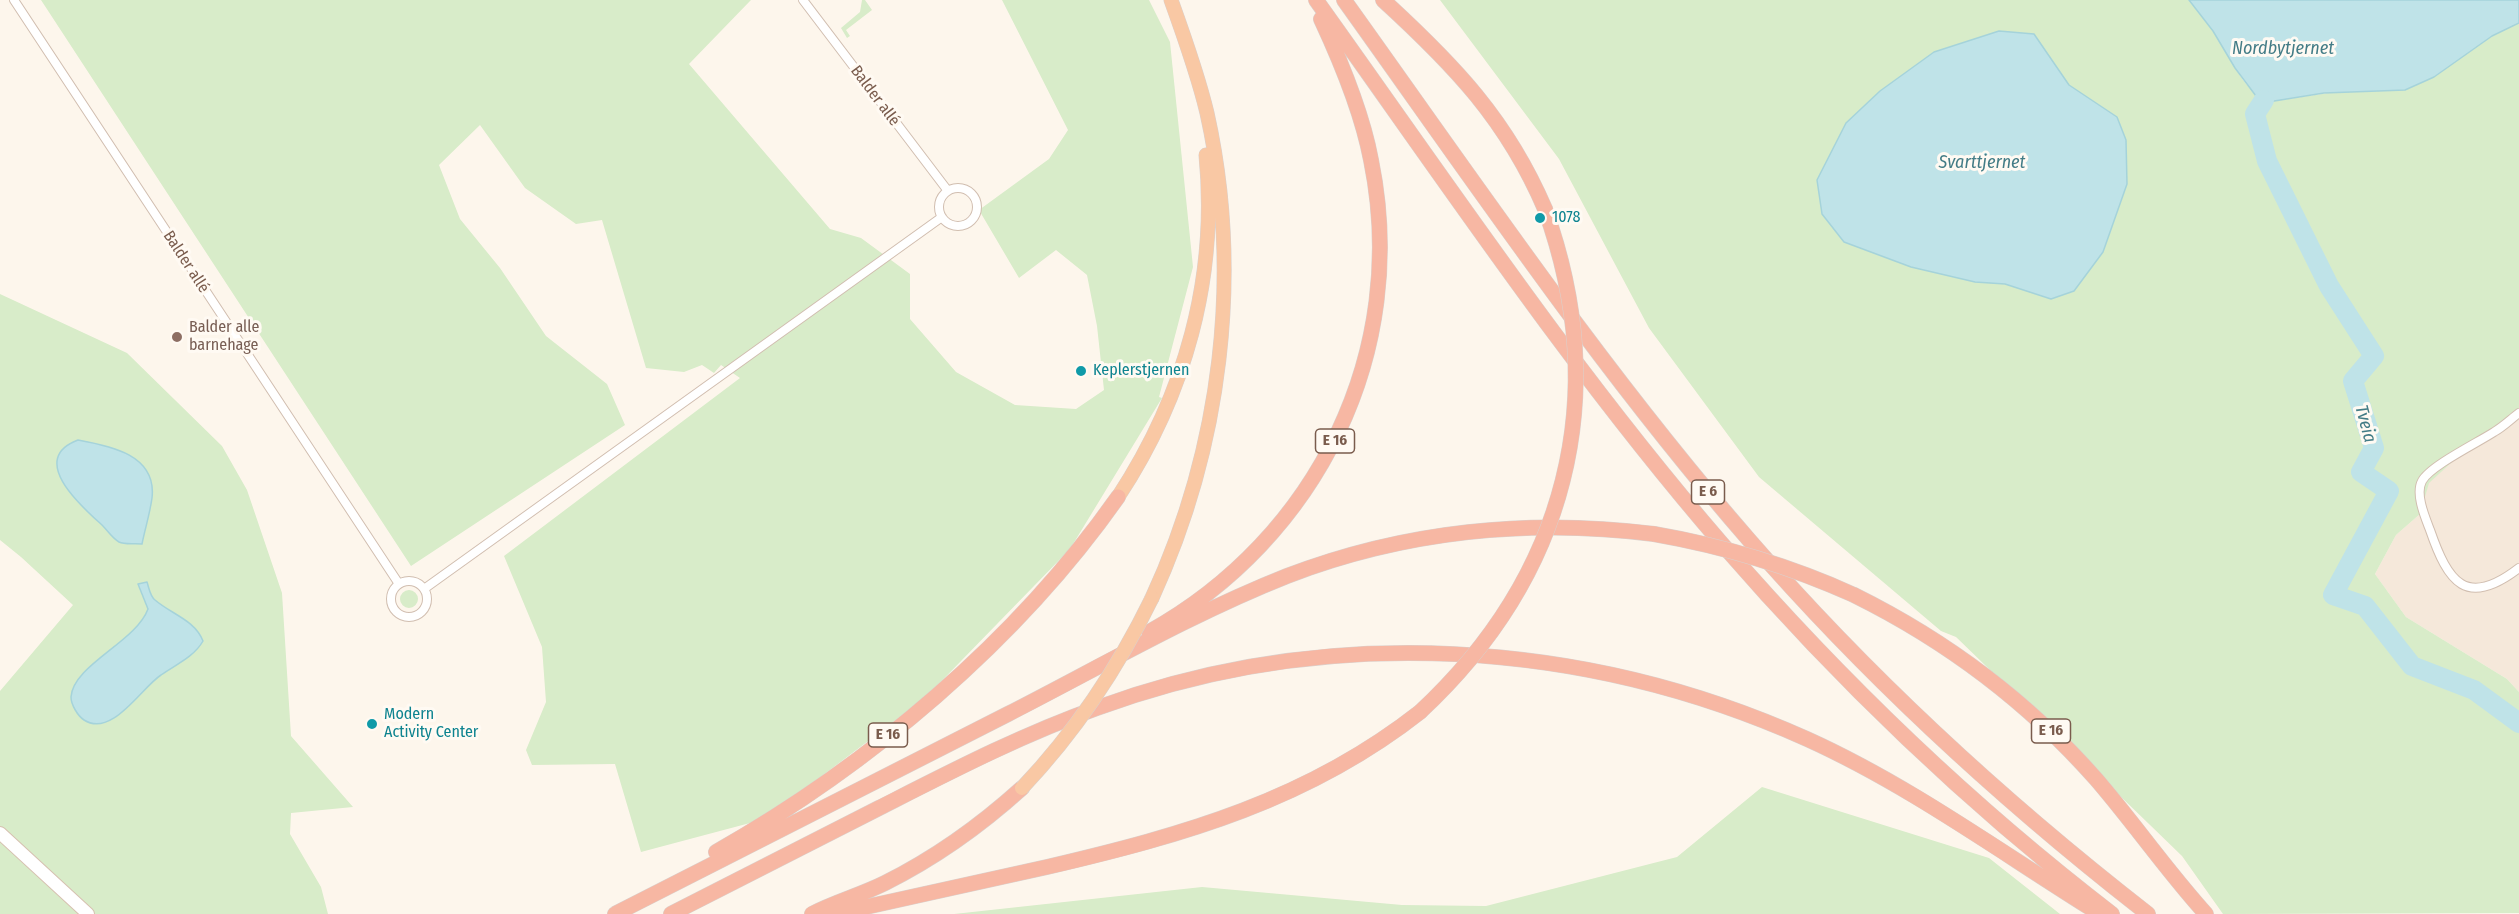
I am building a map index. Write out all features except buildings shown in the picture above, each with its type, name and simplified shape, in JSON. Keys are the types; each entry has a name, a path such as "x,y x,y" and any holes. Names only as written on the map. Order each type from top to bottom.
{"highway":[{"name":"E 16","path":"812,914 885,883 931,858 981,823 1022,788 1065,741 1123,653 1152,598 1173,547 1194,484 1210,420 1222,332 1224,259 1220,192 1207,112 1171,0"},
{"name":"E 16","path":"1090,672 1118,649 1184,611 1256,551 1291,511 1321,466 1343,424 1356,390 1370,338 1378,287 1378,210 1371,160 1357,108 1314,0"},
{"name":"E 6","path":"1314,0 1577,362 1721,542 1836,667 1935,763 2020,840 2112,914"},
{"name":"E 6","path":"1344,0 1593,345 1675,452 1751,542 1844,643 1911,711 2035,822 2148,914"},
{"path":"834,914 1120,850 1219,821 1290,793 1335,770 1378,743 1420,712 1480,650 1517,595 1543,542 1563,479 1574,412 1574,337 1564,275 1545,209 1518,153 1481,98 1441,54 1383,0"},
{"name":"E 16","path":"614,914 624,899 715,853 770,820 835,775 909,718 971,663 1038,596 1079,549 1118,497 1152,442 1176,388 1192,336 1203,286 1209,227 1207,166 1187,47"},
{"name":"E 16","path":"614,914 1090,672 1222,606 1287,577 1390,545 1482,530 1533,527 1583,528 1654,534 1715,546 1804,574 1854,595 1899,618 1943,644 1990,678 2036,717 2097,781 2206,914"},
{"path":"671,914 963,765 1034,732 1101,706 1169,685 1244,668 1335,656 1404,652 1475,654 1558,663 1659,687 1749,715 1808,739 1887,779 2100,914"}],"main road":[{"path":"0,833 88,914"}],"street":[{"name":"Balder allé","path":"14,0 399,584"},
{"name":"Balder allé","path":"803,0 948,191"},
{"path":"954,188 966,190 974,198 976,210 970,221 962,225 952,225 942,217 940,199 948,191 954,188"},
{"path":"424,589 942,217"},
{"path":"2519,413 2497,431 2423,478 2420,491 2424,514 2441,563 2458,583 2470,587 2494,585 2519,568"},
{"path":"410,581 424,589 427,600 423,611 408,617 398,613 392,604 392,593 399,584 410,581"}],"shaded area":[{"path":"2519,414 2519,692 2507,679 2406,617 2375,574 2396,535 2420,514 2428,483 2475,441"}],"green space":[{"path":"41,0 751,0 689,64 830,229 861,238 910,274 910,319 956,372 1015,405 1076,409 1104,390 1097,326 1087,275 1056,250 1019,278 979,210 1049,159 1068,130 1002,0 1149,0 1170,42 1193,267 1159,397 1162,398 1070,549 925,698 765,819 641,852 615,764 532,765 526,750 546,702 542,647 504,556 740,378 721,365 714,373 702,365 684,372 646,368 602,220 576,224 525,188 480,125 439,165 460,219 500,268 546,336 607,384 625,425 411,566"},
{"path":"862,0 865,0 872,10 846,30 850,36 847,38 841,28 860,12"},
{"path":"1440,0 2189,0 2213,30 2236,70 2258,96 2268,102 2434,77 2492,36 2519,23 2519,414 2475,441 2429,483 2420,514 2396,535 2375,574 2406,617 2507,679 2519,692 2519,913 2223,914 2182,856 1956,637 1941,631 1759,477 1649,328 1559,159","holes":["2033,34 2069,85 2051,299 2005,284 1975,282"]},
{"path":"0,294 127,353 222,446 247,490 282,593 291,736 353,807 291,813 290,834 321,887 328,914 0,914 0,691 73,605 0,540"},
{"path":"409,590 416,592 418,599 416,606 409,608 402,606 400,599 402,592"},
{"path":"1762,787 1989,858 2060,914 954,914 1202,887 1402,905 1486,906 1677,857"}],"water":[{"name":"Nordbytjernet","path":"2189,0 2519,0 2519,23 2492,36 2434,77 2405,90 2324,93 2268,102 2256,96 2235,68 2213,31"},
{"name":"Svarttjernet","path":"1999,31 2034,34 2069,85 2117,117 2126,140 2127,184 2103,252 2074,291 2051,299 2005,284 1975,282 1911,267 1844,242 1822,214 1817,180 1846,123 1880,91 1934,52"},
{"path":"78,440 129,455 147,472 152,483 152,498 142,544 119,542 83,507 63,483 57,459 64,448"},
{"path":"147,582 153,598 189,622 203,641 189,656 153,681 115,717 95,724 84,720 72,703 74,685 82,674 141,621 148,609 138,584"}],"waterway":[{"name":"Tveia","path":"2264,100 2255,114 2267,161 2329,286 2374,356 2353,381 2374,448 2361,472 2389,491 2333,595 2365,606 2412,666 2474,690 2519,723"}],"place":[{"name":"1078","path":"1540,218"},
{"name":"Balder alle barnehage","path":"177,337"},
{"name":"Keplerstjernen","path":"1081,371"},
{"name":"Modern Activity Center","path":"372,724"}]}
